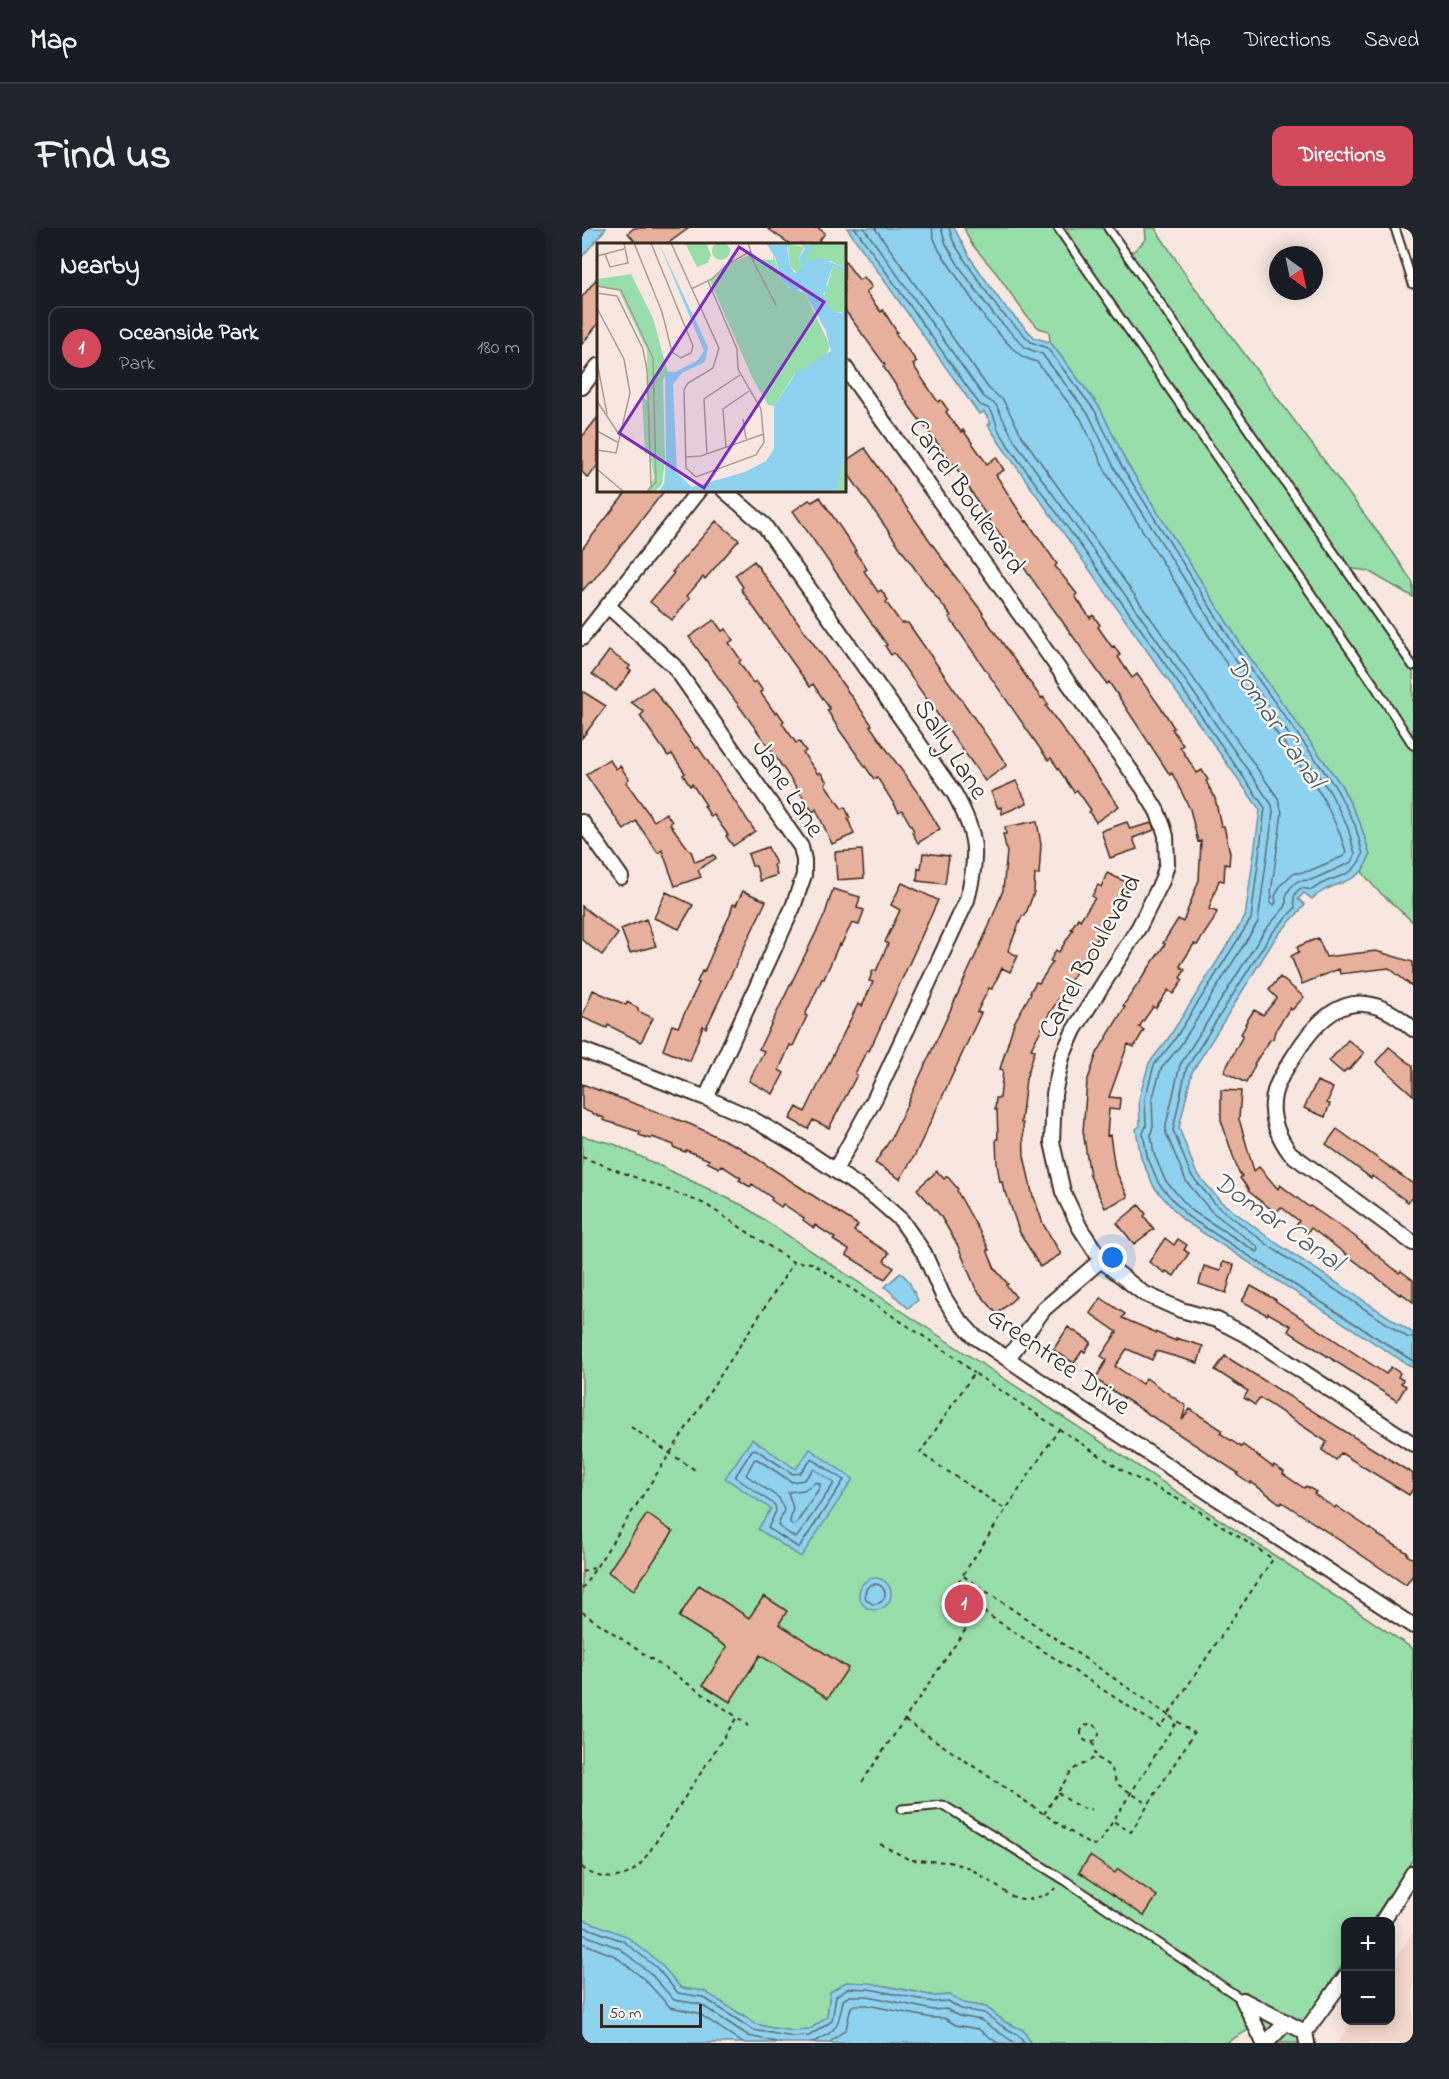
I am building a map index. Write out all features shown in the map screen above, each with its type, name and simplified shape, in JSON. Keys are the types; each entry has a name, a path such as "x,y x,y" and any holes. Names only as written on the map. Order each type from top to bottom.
{"street":[{"path":"582,387 597,367"},
{"name":"Carrel Boulevard","path":"846,369 1143,788 1163,826 1167,864 1162,882 1139,927 1074,1030 1062,1057 1054,1094 1052,1142 1057,1172 1072,1215 1101,1260 1143,1293 1181,1310 1217,1320 1250,1337 1413,1444"},
{"path":"582,638 697,492"},
{"name":"Sally Lane","path":"726,492 764,525 954,793 965,812 974,839 976,856 974,875 967,900 875,1098 834,1170"},
{"name":"Jane Lane","path":"608,606 674,666 782,818 801,847 804,860 804,875 793,907 706,1098"},
{"path":"582,822 621,877"},
{"path":"1413,1029 1383,1009 1368,1005 1357,1004 1334,1010 1320,1020 1309,1033 1277,1084 1273,1102 1274,1125 1290,1153 1413,1243"},
{"name":"Greentree Drive","path":"582,1050 749,1117 876,1198 902,1220 924,1253 943,1296 955,1315 974,1336 1090,1415 1413,1626"},
{"path":"1008,1358 1044,1309 1101,1260"},
{"path":"1385,1917 1413,1873"},
{"path":"1243,2000 1287,2022 1306,2037 1341,1984"},
{"path":"1243,2000 1265,2043 1287,2022"}],"lane":[{"path":"1058,228 1375,686 1413,745"},
{"path":"1108,228 1413,666"},
{"path":"1395,228 1413,284"},
{"path":"902,1809 943,1805 1066,1881 1243,2000"}],"path":[{"path":"582,1157 705,1204 794,1262 812,1263 1128,1474 1188,1504 1273,1559 1160,1727 952,1591"},
{"path":"582,1589 794,1262"},
{"path":"974,1373 920,1453 1005,1509"},
{"path":"631,1427 698,1472"},
{"path":"862,1782 974,1617 947,1599 1059,1429"},
{"path":"582,1572 597,1567"},
{"path":"962,1575 1194,1733 1131,1832 1113,1821"},
{"path":"582,1612 748,1726"},
{"path":"582,1867 598,1876 615,1878 634,1870 648,1854 737,1717"},
{"path":"904,1720 1087,1843 1095,1845 1101,1840 1177,1721"},
{"path":"1087,1725 1093,1725 1098,1729 1097,1738 1092,1742 1087,1742 1081,1736 1082,1728 1087,1725"},
{"path":"1092,1742 1096,1757 1111,1767 1117,1784 1148,1804"},
{"path":"1044,1814 1072,1770 1096,1757"},
{"path":"1058,1793 1080,1808 1092,1809"},
{"path":"880,1844 910,1860 949,1862 970,1868 1011,1896 1026,1900 1046,1895 1066,1881"}],"shaded area":[{"path":"1413,1932 1413,2043 1337,2043 1350,2025 1395,2025 1395,1959"}],"green space":[{"path":"964,228 1104,228 1128,251 1134,251 1146,239 1145,228 1155,228 1190,281 1394,554 1413,583 1413,597 1368,571 1340,567 1413,672 1413,922 1376,889 1362,872 1370,855 1360,823 1341,785 1243,648 1126,462 1100,408 1050,342 1049,331 1039,328 1028,318 997,274 971,243"},
{"path":"582,1136 614,1144 742,1205 1413,1649 1413,1859 1375,1917 1341,1917 1341,1967 1301,2028 1306,2043 1265,2043 1255,2026 1226,2043 1031,2043 1023,2030 1005,2022 986,2007 963,2003 949,1995 935,1996 886,1986 829,1999 827,2017 809,2030 793,2031 772,2028 756,2024 693,1990 681,1988 670,1975 582,1919"}],"water":[{"path":"582,228 606,228 582,257"},
{"name":"Domar Canal","path":"847,228 954,228 971,259 1004,306 1035,338 1050,342 1100,408 1126,462 1243,648 1341,785 1360,823 1370,855 1365,867 1355,877 1324,890 1312,899 1304,893 1298,899 1305,905 1276,937 1192,1072 1179,1128 1196,1172 1220,1201 1276,1243 1413,1333 1413,1368 1183,1220 1154,1187 1141,1158 1136,1129 1140,1126 1139,1099 1149,1063 1168,1039 1245,917 1260,810 1001,445 988,425 991,423 984,412 979,414"},
{"path":"901,1273 908,1280 918,1300 908,1308 885,1287"},
{"path":"752,1439 796,1469 810,1449 853,1479 801,1557 758,1529 771,1509 725,1478"},
{"path":"875,1578 887,1582 891,1594 887,1606 875,1610 863,1606 859,1594 863,1582"},
{"path":"582,1919 626,1936 660,1963 681,1988 704,1991 756,2024 793,2031 809,2030 827,2017 830,1992 846,1982 870,1983 935,1996 950,1995 963,2003 986,2007 1005,2022 1023,2030 1031,2043 582,2043"}],"building":[{"path":"634,228 689,228 668,243 636,243 628,233"},
{"path":"767,228 818,228 825,233 818,243 789,243"},
{"path":"846,263 859,280 864,277 872,287 866,292 881,312 883,310 897,332 895,333 917,362 913,365 938,402 941,400 948,410 946,412 961,432 963,430 987,464 996,457 1004,470 996,475 1026,522 1077,594 1075,596 1090,618 1093,615 1100,625 1098,627 1120,655 1118,657 1132,678 1137,674 1166,715 1183,745 1180,747 1197,773 1202,770 1215,798 1221,826 1224,826 1230,853 1229,865 1225,864 1224,881 1219,880 1209,909 1217,912 1197,945 1194,944 1180,966 1185,970 1180,978 1183,980 1173,994 1168,990 1156,1008 1153,1007 1139,1027 1144,1030 1134,1047 1128,1044 1109,1097 1120,1098 1119,1110 1109,1109 1107,1136 1110,1135 1115,1169 1128,1197 1105,1208 1090,1176 1083,1131 1087,1082 1097,1053 1125,1007 1123,1006 1165,944 1163,943 1178,919 1183,922 1199,880 1201,841 1198,842 1190,809 1172,773 1170,775 1109,682 1107,684 996,531 957,469 912,410 883,366 885,365 846,312"},
{"path":"597,278 597,325 582,344 582,297"},
{"path":"597,418 597,466 588,478 582,472 582,437"},
{"path":"865,448 1119,806 1096,822 1089,812 1091,810 1077,790 1074,792 1051,758 1048,760 949,617 951,616 846,471 846,461"},
{"path":"626,492 663,492 591,583 582,591 582,549"},
{"path":"820,497 867,569 864,571 878,592 881,590 888,600 886,602 901,623 908,623 1007,765 985,781 894,653 891,655 885,646 887,645 793,511 809,500 812,502"},
{"path":"716,521 739,540 687,596 690,598 672,620 650,602 674,573 672,572"},
{"path":"754,561 872,725 870,726 920,796 940,829 918,843 902,810 899,812 877,777 874,779 838,728 827,710 830,709 813,684 810,687 741,589 743,587 735,575"},
{"path":"714,620 722,631 726,629 733,640 729,643 753,683 756,681 763,691 760,692 775,713 777,711 784,721 782,723 796,743 799,741 806,751 803,753 818,774 820,772 827,782 825,784 842,809 845,807 854,834 832,844 816,809 813,812 689,637"},
{"path":"609,651 630,666 628,669 631,671 616,691 592,674"},
{"path":"652,687 696,748 698,747 755,831 733,846 714,815 711,817 692,784 690,786 683,775 685,773 672,754 668,756 640,716 644,712 631,702"},
{"path":"582,691 606,706 582,738"},
{"path":"609,759 616,769 620,766 629,779 626,782 654,821 666,813 672,822 670,824 691,851 695,862 714,855 716,858 698,870 701,877 675,886 662,850 658,853 636,821 624,830 586,775"},
{"path":"1016,781 1027,803 1002,814 1001,807 998,808 991,792"},
{"path":"1037,821 1041,845 1039,874 1035,874 1034,892 1008,951 1018,956 1010,972 1002,968 992,989 989,988 977,1012 981,1013 932,1119 915,1155 900,1179 875,1163 892,1137 989,926 1003,890 1007,852 1003,834 1006,834 1005,827"},
{"path":"1127,822 1130,829 1152,823 1154,830 1133,838 1137,849 1110,858 1101,831"},
{"path":"768,847 776,864 774,865 777,875 760,881 756,866 752,866 748,854"},
{"path":"862,850 864,878 837,880 835,852"},
{"path":"923,853 949,856 945,884 917,881"},
{"path":"1107,873 1130,884 1049,1014 1031,1049 1035,1050 1026,1079 1021,1123 1023,1123 1024,1156 1033,1197 1043,1224 1061,1254 1040,1267 1019,1231 1002,1181 1000,1182 997,1164 997,1110 995,1110 996,1098 1000,1098 1003,1070 1000,1069 1014,1023 1030,992 1053,962 1050,961 1056,950 1059,952 1078,918 1080,920 1095,898 1092,896 1098,885 1101,887"},
{"path":"902,883 938,900 873,1043 869,1051 867,1050 855,1074 857,1075 829,1128 813,1120 808,1129 790,1119 797,1107 805,1112 858,1004 862,1006 873,982 869,981 873,970 876,971 888,944 885,942 900,910 891,905"},
{"path":"833,889 860,897 857,908 864,910 859,925 852,923 841,945 839,944 805,1015 807,1016 793,1046 790,1045 779,1070 784,1073 773,1094 749,1081 764,1051 759,1049 825,914"},
{"path":"743,891 766,901 706,1028 703,1026 690,1061 663,1050 672,1025 678,1027 733,904 736,905"},
{"path":"666,892 693,905 679,929 654,918"},
{"path":"582,906 618,934 602,955 582,940"},
{"path":"646,919 656,946 630,953 621,929"},
{"path":"1318,938 1326,957 1376,951 1413,962 1413,987 1389,968 1340,974 1339,969 1302,984 1291,956 1299,952 1297,947"},
{"path":"1280,977 1304,997 1292,1010 1290,1008 1275,1031 1273,1039 1254,1064 1246,1083 1224,1072 1243,1035 1241,1034 1245,1024 1254,1010 1263,1015 1277,998 1269,990"},
{"path":"593,990 626,1005 627,1002 638,1008 638,1011 653,1018 641,1042 608,1025 607,1028 582,1017"},
{"path":"1348,1040 1364,1053 1349,1070 1343,1073 1329,1061"},
{"path":"1389,1047 1413,1066 1413,1095 1376,1062"},
{"path":"1317,1081 1333,1088 1325,1117 1304,1108"},
{"path":"582,1084 692,1125 739,1147 858,1225 854,1231 889,1253 884,1261 894,1268 885,1279 846,1255 849,1250 833,1240 835,1238 815,1225 814,1228 783,1204 781,1207 752,1184 750,1187 721,1165 719,1168 707,1162 709,1160 686,1150 685,1152 673,1147 674,1145 639,1135 640,1132 603,1120 604,1118 582,1109"},
{"path":"1221,1090 1241,1091 1239,1119 1254,1171 1259,1167 1278,1189 1280,1185 1353,1235 1399,1273 1401,1271 1413,1280 1413,1302 1401,1293 1400,1295 1311,1228 1307,1233 1296,1226 1299,1221 1281,1207 1276,1213 1248,1191 1240,1178 1242,1176 1238,1171 1221,1120"},
{"path":"1337,1129 1413,1184 1413,1196 1408,1202 1326,1144"},
{"path":"937,1171 944,1179 947,1176 958,1189 957,1191 985,1241 995,1269 1016,1297 997,1314 976,1289 957,1244 940,1215 917,1189"},
{"path":"1139,1205 1154,1229 1134,1244 1117,1223"},
{"path":"1165,1238 1174,1245 1178,1239 1187,1245 1184,1250 1189,1253 1174,1276 1149,1262"},
{"path":"1223,1262 1234,1265 1226,1293 1199,1284 1204,1266 1220,1271"},
{"path":"1251,1286 1276,1300 1386,1374 1391,1367 1400,1373 1398,1377 1406,1386 1397,1401 1288,1331 1291,1326 1242,1301"},
{"path":"1101,1298 1125,1314 1122,1318 1176,1341 1176,1338 1203,1346 1198,1363 1156,1351 1152,1360 1127,1349 1115,1366 1142,1384 1146,1378 1186,1406 1182,1420 1190,1409 1222,1430 1220,1433 1241,1447 1243,1445 1304,1488 1306,1486 1316,1492 1314,1494 1335,1508 1336,1506 1408,1553 1407,1555 1413,1559 1413,1575 1406,1585 1299,1513 1282,1502 1281,1504 1251,1482 1250,1484 1237,1475 1238,1473 1095,1379 1107,1360 1101,1356 1117,1332 1090,1313"},
{"path":"1068,1327 1091,1342 1074,1363 1053,1350"},
{"path":"1225,1356 1413,1474 1413,1489 1409,1495 1341,1453 1336,1460 1322,1450 1327,1442 1260,1398 1255,1405 1244,1398 1248,1391 1215,1370"},
{"path":"647,1514 673,1532 634,1590 608,1572"},
{"path":"699,1585 749,1618 764,1596 787,1611 779,1624 848,1668 828,1698 760,1655 730,1702 703,1685 727,1647 679,1617"},
{"path":"1090,1856 1115,1873 1118,1869 1157,1896 1144,1916 1079,1872"}],"place":[{"name":"Oceanside Park","path":"964,1604"}]}
